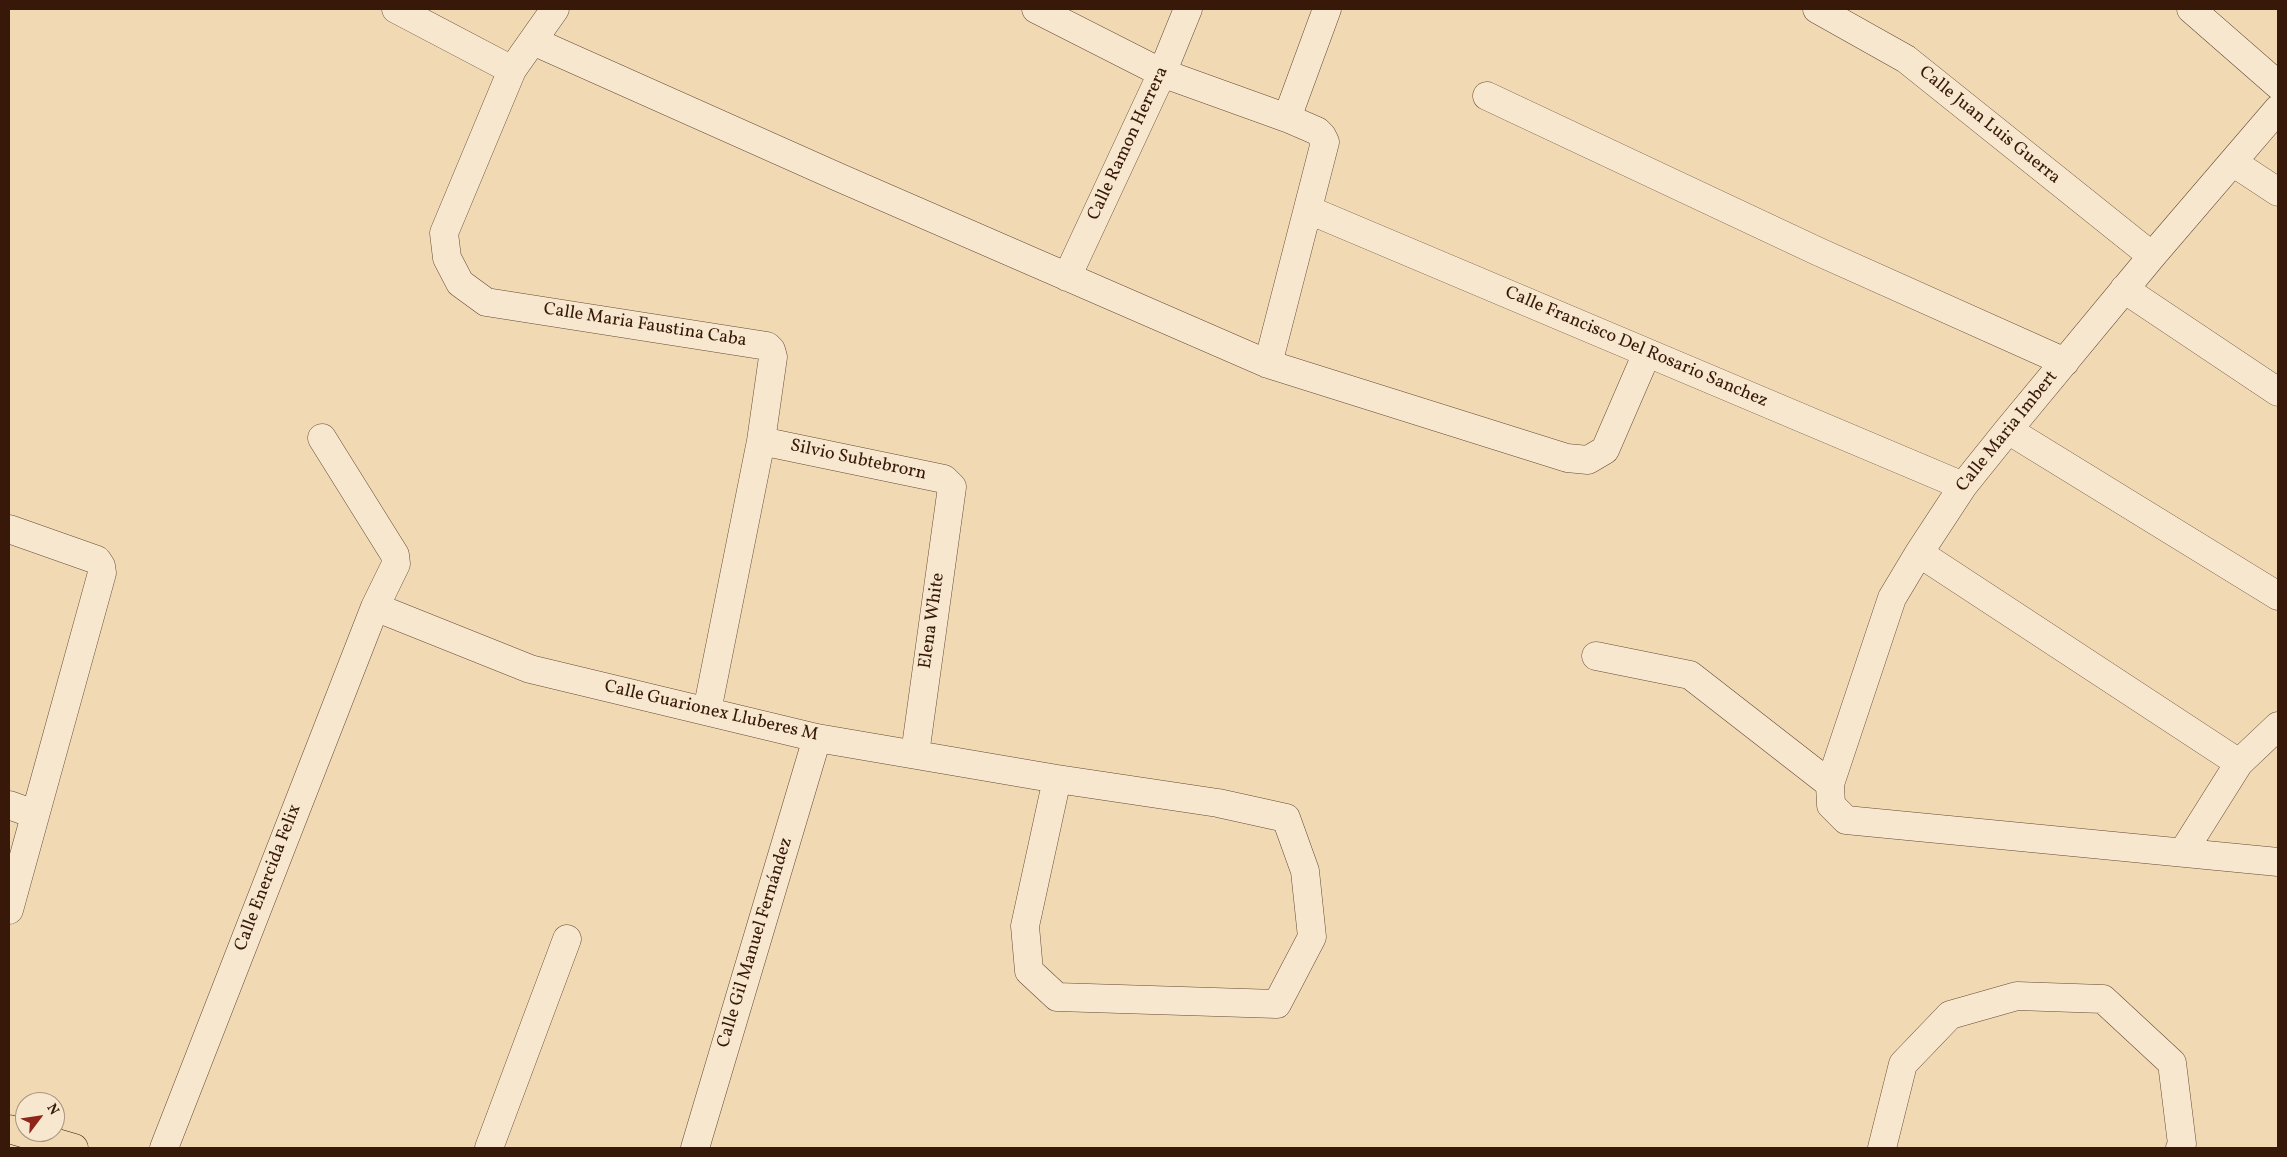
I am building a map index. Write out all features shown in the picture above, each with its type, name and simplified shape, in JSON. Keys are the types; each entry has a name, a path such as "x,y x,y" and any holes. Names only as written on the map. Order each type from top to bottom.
{"main road":[{"path":"9,1129 74,1148"}],"street":[{"path":"396,9 512,70"},
{"name":"Calle Maria Faustina Caba","path":"555,9 512,70 444,233 447,258 460,283 486,302 767,346 773,357 761,441 707,712"},
{"path":"1036,9 1162,74 1287,118 1317,131 1325,142 1268,364"},
{"name":"Calle Ramon Herrera","path":"1067,277 1162,74 1188,9"},
{"path":"1287,118 1327,9"},
{"name":"Calle Juan Luis Guerra","path":"1817,9 1906,59 2152,256"},
{"path":"2191,9 2278,85"},
{"path":"533,41 1268,364 1567,458 1588,460 1605,450 1647,353"},
{"path":"1487,96 1808,247 2065,362"},
{"name":"Calle Maria Imbert","path":"1830,795 1892,598 1919,553 1964,486 2008,430 2152,256 2278,110"},
{"path":"2234,163 2278,192"},
{"name":"Calle Francisco Del Rosario Sanchez","path":"1309,210 1964,486"},
{"path":"2124,290 2278,392"},
{"path":"2008,430 2278,596"},
{"name":"Calle Enercida Felix","path":"164,1148 375,608 394,572 396,564 395,555 322,438"},
{"name":"Silvio Subtebrorn","path":"761,441 944,479 952,487"},
{"name":"Elena White","path":"915,754 952,487"},
{"path":"9,530 97,560 102,566 102,573 9,910"},
{"path":"1919,553 2239,763"},
{"name":"Calle Guarionex Lluberes M","path":"375,608 530,669 817,738 1057,779 1218,803 1286,818 1305,871 1312,937 1277,1004 1057,997 1029,971 1026,926 1057,779"},
{"path":"1596,656 1690,675 1830,795 1846,820 2278,862"},
{"path":"2182,852 2239,763 2278,726"},
{"name":"Calle Gil Manuel Fernández","path":"694,1148 817,738"},
{"path":"9,805 34,814"},
{"path":"489,1148 567,939"},
{"path":"1882,1148 1903,1064 1950,1015 2017,996 2103,999 2172,1063 2182,1144 2180,1148"}]}
